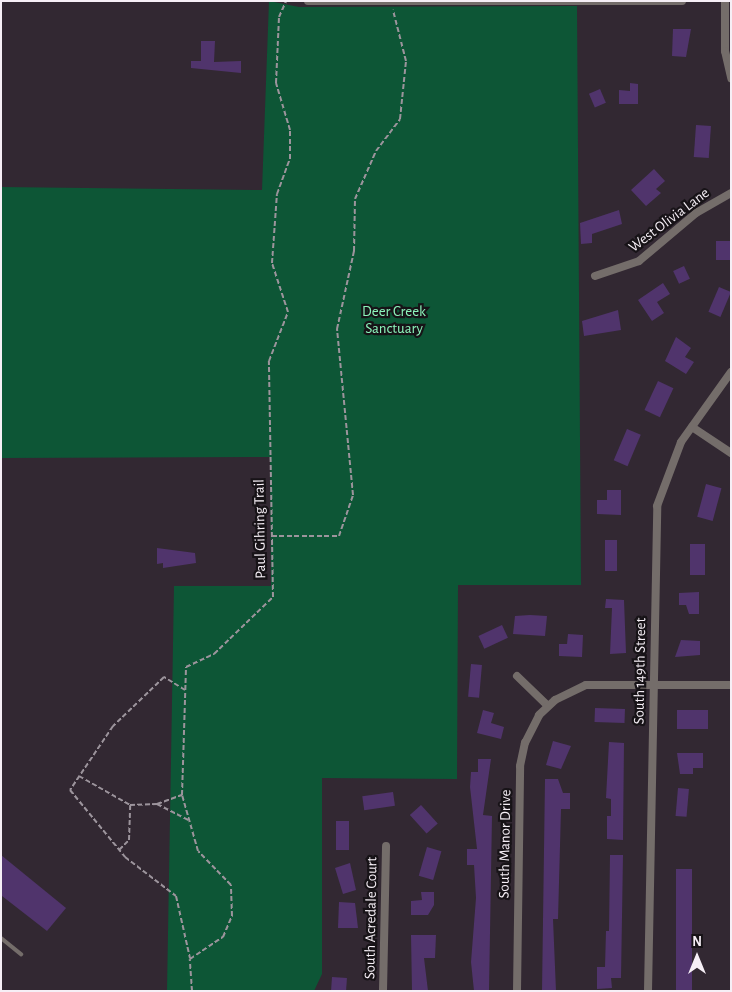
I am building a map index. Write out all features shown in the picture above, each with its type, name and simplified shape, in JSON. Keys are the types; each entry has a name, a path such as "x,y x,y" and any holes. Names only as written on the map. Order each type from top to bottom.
{"street":[{"path":"308,1 682,1"},
{"path":"725,1 725,52 731,78"},
{"name":"West Olivia Lane","path":"595,276 639,261 696,213 731,192"},
{"name":"South 149th Street","path":"648,991 657,506 667,470 692,427 731,372"},
{"path":"692,427 731,453"},
{"path":"517,676 548,706 586,685 731,685"},
{"name":"South Manor Drive","path":"517,991 521,760 532,726 548,706"},
{"name":"South Acredale Court","path":"383,991 386,846"}],"lane":[{"path":"1,938 21,954"}],"path":[{"name":"Paul Gihring Trail","path":"190,959 223,937 232,916 231,885 198,850 182,795 186,667 214,654 273,597 269,362 288,312 272,263 276,194 290,159 290,130 276,83 279,17 286,1"},
{"path":"271,536 339,536 353,495 337,329 354,251 355,199 376,151 400,119 406,61 391,2"},
{"path":"185,690 164,677 114,726 70,790 120,850 176,896 190,959 192,991"},
{"path":"79,776 130,805 157,804 182,795"},
{"path":"157,804 190,821"},
{"path":"120,850 129,840 130,805"}],"green space":[{"name":"Deer Creek Sanctuary","path":"269,1 299,7 577,6 581,585 458,585 457,779 322,778 322,974 314,991 167,991 174,586 271,586 270,457 1,458 1,187 262,190"}],"building":[{"path":"673,29 691,29 686,57 672,56"},
{"path":"201,41 215,41 214,62 241,61 241,73 191,68 191,61 201,61"},
{"path":"630,83 638,84 638,104 619,104 619,90 630,91"},
{"path":"600,89 606,103 595,107 589,94"},
{"path":"696,125 711,126 709,158 694,157"},
{"path":"654,169 665,181 656,189 661,193 646,206 631,190"},
{"path":"619,210 622,224 592,234 592,243 581,244 580,223"},
{"path":"716,241 731,241 731,260 716,260"},
{"path":"684,266 690,279 679,284 673,271"},
{"path":"663,283 670,294 657,302 664,313 652,321 638,300"},
{"path":"719,287 731,292 720,317 708,312"},
{"path":"618,310 621,330 584,336 582,321"},
{"path":"676,337 691,348 685,357 694,362 686,374 665,361"},
{"path":"658,381 673,388 660,417 644,410"},
{"path":"627,429 641,435 628,466 614,460"},
{"path":"706,484 721,488 713,521 697,517"},
{"path":"607,490 621,490 621,515 597,514 597,500 607,500"},
{"path":"605,540 617,540 617,571 605,571"},
{"path":"690,544 705,544 705,575 690,575"},
{"path":"157,548 195,553 196,563 163,568 163,563 157,564"},
{"path":"699,592 699,614 689,614 686,605 679,605 679,593"},
{"path":"606,599 624,600 626,653 610,654 612,608 605,608"},
{"path":"515,616 547,616 545,636 513,634"},
{"path":"502,625 508,638 484,649 478,636"},
{"path":"568,634 583,635 582,657 559,656 559,644 567,644"},
{"path":"681,640 700,641 700,655 675,657"},
{"path":"471,664 482,665 479,698 468,697"},
{"path":"595,708 625,709 624,723 595,722"},
{"path":"483,710 494,713 491,723 504,727 501,739 477,733"},
{"path":"677,710 708,710 708,729 677,729"},
{"path":"553,741 571,746 561,769 546,765"},
{"path":"609,742 624,743 623,840 607,839 607,816 611,816 611,799 606,798"},
{"path":"677,753 703,753 703,768 693,768 693,774 680,774"},
{"path":"478,759 491,759 483,815 492,816 489,991 474,991 471,962 476,898 474,865 467,865 467,849 477,849 470,787 471,772 478,772"},
{"path":"545,779 558,779 563,793 570,793 570,809 561,809 558,919 553,919 556,991 542,991"},
{"path":"678,788 689,789 687,817 676,816"},
{"path":"393,792 395,806 364,810 362,796"},
{"path":"421,805 438,824 427,834 410,815"},
{"path":"336,821 349,821 349,850 336,850"},
{"path":"427,847 441,851 433,880 419,876"},
{"path":"1,855 66,908 47,931 2,896"},
{"path":"610,855 623,855 621,978 611,978 612,988 597,989 597,967 605,967 606,931 609,931"},
{"path":"350,863 356,890 343,894 335,868"},
{"path":"676,869 692,869 692,991 676,991"},
{"path":"421,892 434,892 434,905 428,915 411,915 411,901 422,900"},
{"path":"339,902 355,903 358,928 338,928"},
{"path":"411,935 436,935 435,958 424,958 428,991 412,991"},
{"path":"332,977 347,978 346,991 331,991"}]}
